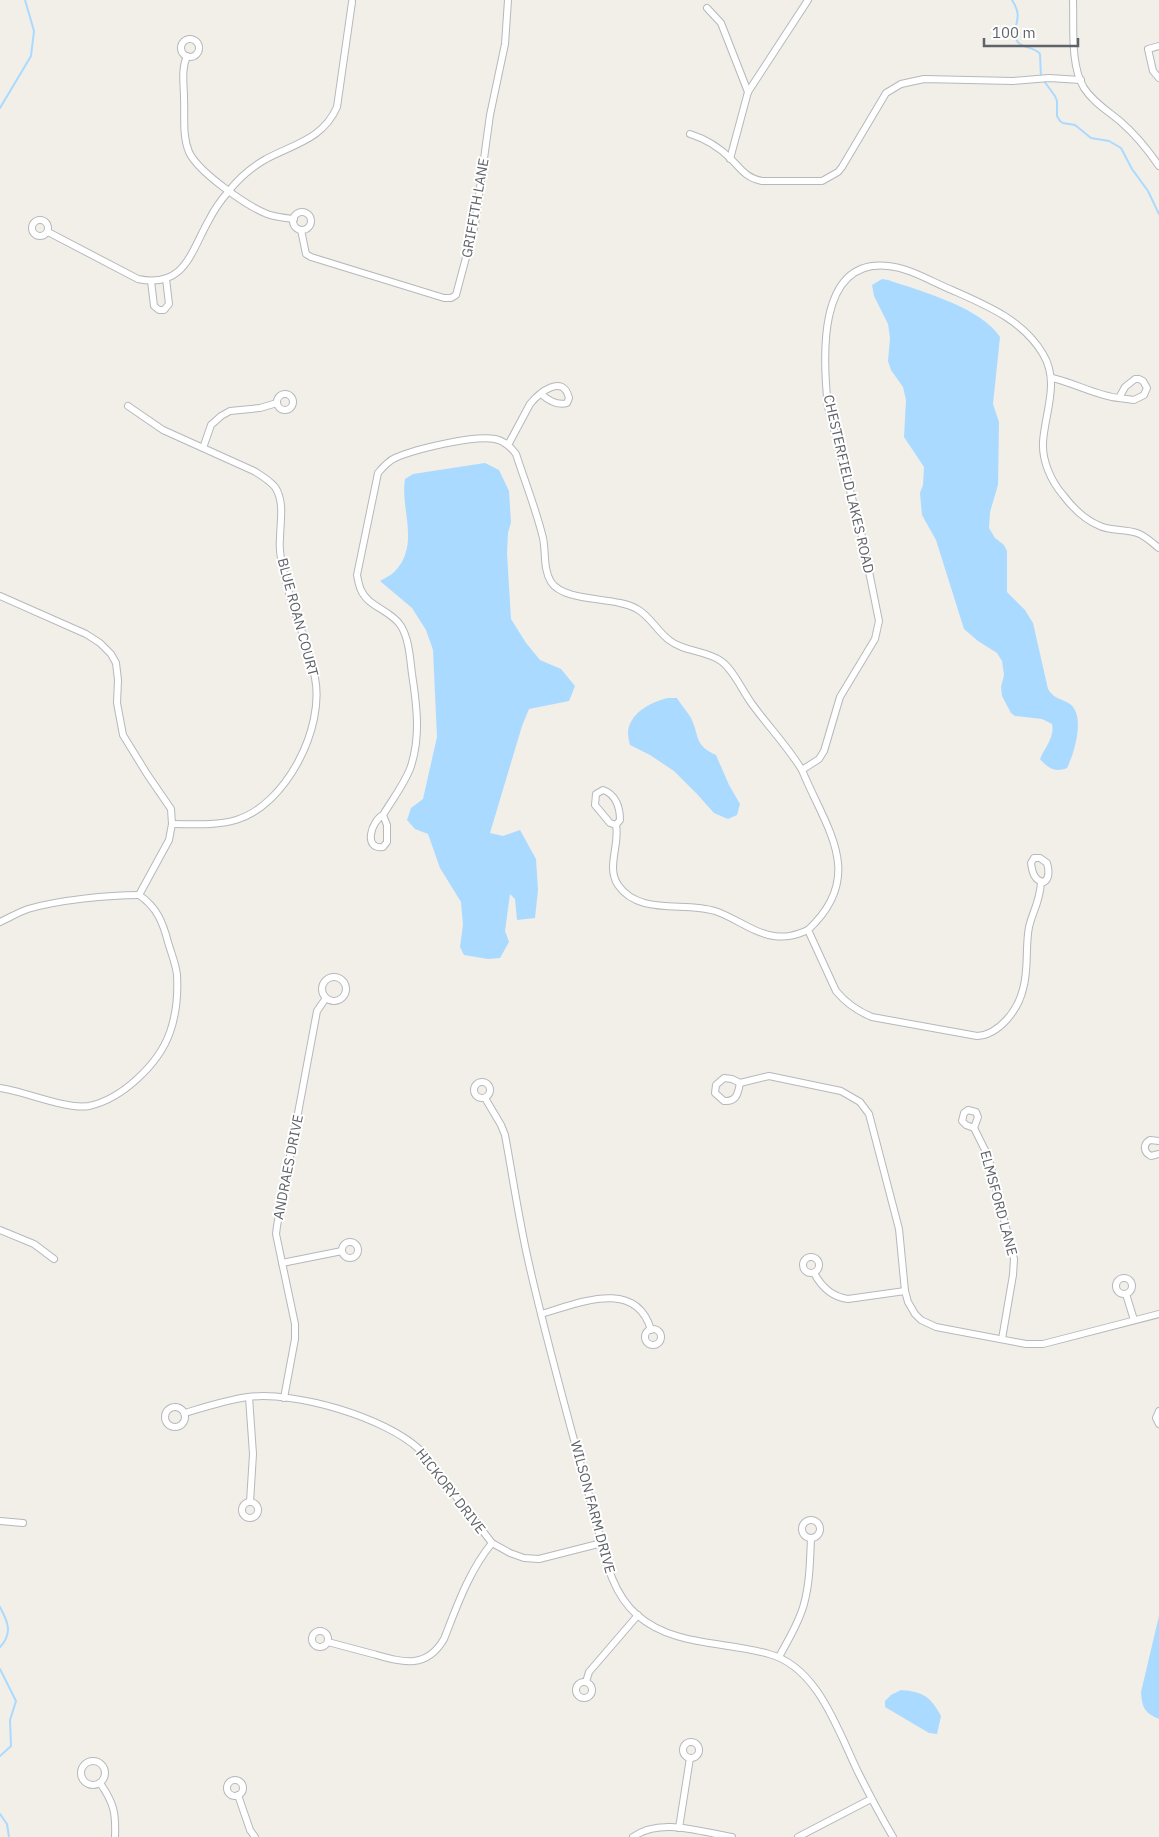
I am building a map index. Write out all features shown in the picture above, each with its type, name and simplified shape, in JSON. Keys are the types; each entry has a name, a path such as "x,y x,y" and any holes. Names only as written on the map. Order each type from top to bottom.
{"street":[{"path":"48,232 128,274 150,281 166,279 184,266 209,220 228,191 260,163 318,133 330,122 337,107 350,1 360,0"},
{"name":"GRIFFITH LANE","path":"301,230 306,254 311,257 444,298 451,298 456,295 475,224 490,115 505,44 508,0"},
{"path":"730,158 748,92 808,0"},
{"path":"1073,0 1075,59 1084,87 1095,101 1136,136 1159,166"},
{"path":"707,8 721,23 748,92"},
{"path":"1159,46 1148,49 1153,71 1159,78"},
{"path":"187,56 184,74 186,142 192,156 228,191 239,199 268,214 294,219"},
{"path":"690,134 707,140 730,158 744,174 755,180 762,182 822,181 838,172 842,167 882,99 892,88 924,79 1013,81 1049,78 1081,80"},
{"path":"302,212 310,216 311,222 310,227 301,230 295,226 294,219 302,212"},
{"name":"CHESTERFIELD LAKES ROAD","path":"802,770 819,759 824,751 840,696 875,639 879,621 861,532 828,407 826,355 828,329 837,291 845,279 861,269 878,265 899,268 1010,318 1026,332 1038,346 1049,366 1052,378 1043,444 1045,462 1062,494 1076,510 1101,527 1137,533 1159,548"},
{"path":"150,281 154,306 159,310 164,310 169,304 166,279"},
{"path":"1052,378 1071,382 1108,398 1119,398"},
{"path":"508,445 530,404 541,394"},
{"path":"203,448 211,425 221,416 230,412 260,408 277,402"},
{"name":"BLUE ROAN COURT","path":"128,406 163,430 268,479 278,494 281,508 280,542 283,569 314,671 317,702 310,732 301,757 292,773 267,802 252,814 219,824 172,824"},
{"path":"384,816 387,825 387,842 383,847 377,847 373,845 370,839 374,823 378,818 384,816 409,769 414,753 417,720 408,645 400,625 390,615 369,600 361,591 357,575 378,473 383,466 394,459 431,447 493,439 508,445 516,454 543,539 547,571 556,588 568,593 636,608 670,641 679,646 704,652 724,662 751,703 802,770 830,829 838,861 838,877 828,907 808,930 794,936 775,936 753,930 713,911 697,907 656,906 630,895 619,886 614,876 614,860 618,834 616,825"},
{"path":"0,596 86,634 100,643 111,654 116,663 120,729 171,809 172,824 168,840 140,895"},
{"path":"598,791 607,791 616,802 620,820 616,825 610,823 595,805 594,798 598,791"},
{"path":"808,930 836,991 856,1010 872,1017 977,1036 985,1035 995,1031 1006,1020 1015,1008 1024,989 1030,926 1040,897 1041,882"},
{"path":"0,922 27,909 58,903 140,895 160,918 177,976 176,1007 170,1032 157,1056 134,1084 116,1096 91,1105 70,1105 0,1088"},
{"name":"ANDRAES DRIVE","path":"284,1398 295,1339 295,1324 276,1234 317,1011 326,998"},
{"path":"740,1083 769,1076 841,1091 854,1097 865,1107 869,1114 899,1228 905,1291 908,1302 915,1314 930,1325 1026,1344 1043,1344 1159,1314"},
{"name":"WILSON FARM DRIVE","path":"485,1098 505,1135 540,1314 616,1588 638,1615 657,1629 685,1639 738,1647 779,1657 794,1665 813,1686 826,1705 871,1799 892,1837"},
{"name":"ELMSFORD LANE","path":"974,1128 988,1156 1014,1260 1002,1339"},
{"path":"1159,1141 1150,1140 1146,1143 1145,1148 1151,1156 1159,1154"},
{"path":"0,1230 34,1244 54,1259"},
{"path":"282,1263 342,1252"},
{"path":"814,1273 824,1288 842,1298 848,1299 905,1291"},
{"path":"1126,1294 1134,1320"},
{"path":"540,1314 604,1297 620,1298 640,1308 651,1330"},
{"path":"249,1397 253,1454 250,1502"},
{"name":"HICKORY DRIVE","path":"185,1413 224,1401 249,1397 284,1398 335,1408 390,1429 411,1441 492,1543 516,1556 540,1559 602,1543"},
{"path":"1159,1411 1156,1418 1159,1424"},
{"path":"0,1522 23,1523"},
{"path":"779,1657 798,1621 804,1605 810,1569 811,1538"},
{"path":"328,1642 402,1662 429,1657 444,1639 468,1579 492,1543"},
{"path":"586,1682 589,1672 638,1615"},
{"path":"679,1828 690,1758"},
{"path":"100,1783 111,1798 115,1811 115,1837"},
{"path":"238,1795 250,1830 255,1837"},
{"path":"798,1837 871,1799"},
{"path":"633,1837 651,1828 679,1828 732,1837"}],"water":[{"path":"882,279 933,295 965,309 980,317 1000,337 993,404 999,422 998,485 990,512 989,528 1007,551 1007,592 1025,610 1033,623 1048,689 1056,697 1070,704 1075,710 1078,726 1077,735 1073,754 1067,768 1052,769 1040,759 1051,738 1052,724 1042,719 1015,716 1011,713 1002,696 1001,687 1004,675 1002,661 997,653 964,629 936,540 922,515 920,493 923,485 924,467 904,437 906,400 903,387 891,370 888,361 890,338 888,324 874,296 872,285"},
{"path":"485,463 499,470 509,491 511,522 508,533 507,553 511,619 526,643 540,660 561,669 575,686 569,701 529,709 522,726 490,833 503,836 520,830 536,859 538,890 535,918 517,920 515,899 510,894 505,931 509,942 500,958 488,959 464,955 460,947 463,925 461,902 440,868 428,834 415,829 407,820 411,808 423,799 437,737 433,650 426,630 412,608 380,581 396,570 403,560 407,549 408,526 404,490 405,479 413,474"},
{"path":"668,698 677,698 691,718 701,744 716,755 729,785 740,804 737,815 728,819 714,813 674,771 650,755 630,745 628,734 632,720 648,706"},
{"path":"1159,1616 1159,1719 1145,1709 1141,1692"},
{"path":"901,1690 925,1696 933,1704 941,1716 937,1734 929,1733 885,1707 885,1701 891,1695"}],"waterway":[{"path":"0,108 31,56 34,31 25,0"},
{"path":"1012,0 1018,17 1015,30 1016,39 1021,44 1040,54 1041,77"},
{"path":"1044,81 1055,96 1057,116 1060,121 1075,125 1091,138 1109,141 1121,148 1132,169 1148,191 1159,214"},
{"path":"0,1607 8,1627 7,1637 0,1647"},
{"path":"0,1669 16,1701 10,1720 11,1746 0,1756"},
{"path":"0,1814 7,1824 9,1837"}]}
